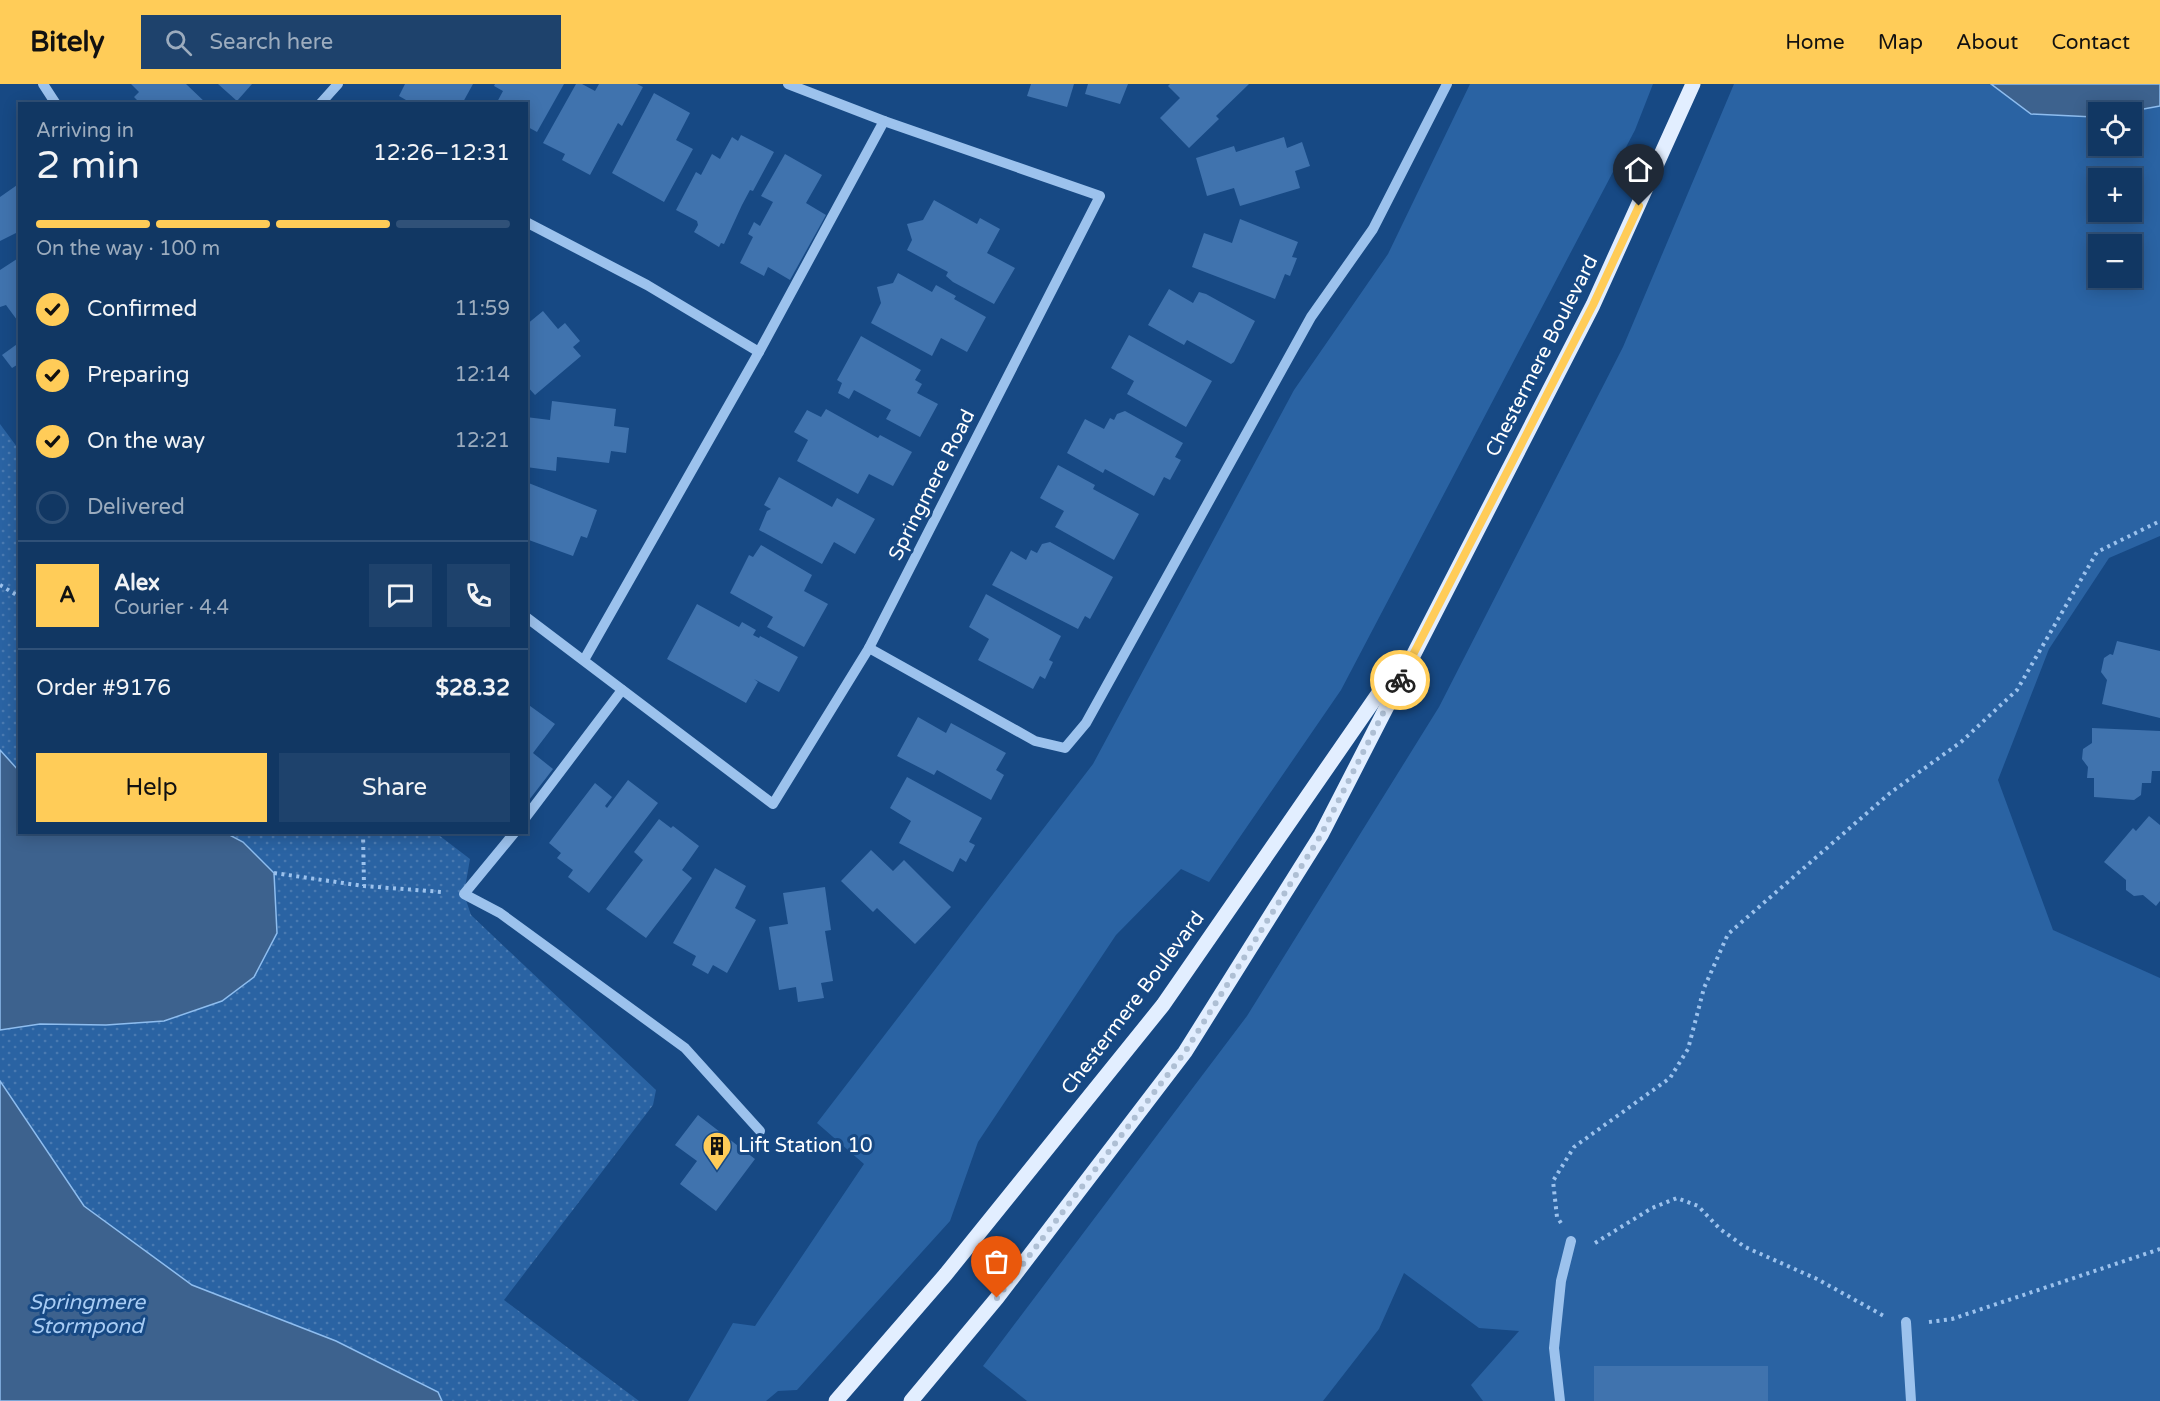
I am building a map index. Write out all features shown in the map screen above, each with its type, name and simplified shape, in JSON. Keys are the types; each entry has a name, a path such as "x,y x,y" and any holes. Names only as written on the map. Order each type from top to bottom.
{"main road":[{"name":"Chestermere Boulevard","path":"911,1401 997,1298 1185,1052 1321,835 1593,305 1693,84"},
{"name":"Chestermere Boulevard","path":"836,1401 946,1274 1163,1005 1437,609"}],"street":[{"path":"43,84 55,102"},
{"path":"322,102 338,84"},
{"name":"Springmere Road","path":"528,618 773,804 869,648 1100,196 884,121 788,84"},
{"path":"869,648 1035,741 1065,748 1086,723 1311,317 1373,229 1447,84"},
{"path":"584,660 759,352 884,121"},
{"path":"528,223 647,285 759,352"},
{"path":"528,814 622,690"},
{"path":"513,834 464,894 500,913 685,1048 760,1131"},
{"path":"1560,1401 1554,1348 1561,1281 1571,1241"},
{"path":"1906,1322 1911,1401"}],"path":[{"path":"2160,521 2097,552 2017,690 1961,742 1890,793 1728,934 1704,988 1688,1049 1670,1078 1574,1147 1553,1181 1557,1217 1571,1241 1588,1247 1652,1208 1677,1198 1698,1206 1720,1229 1745,1247 1817,1279 1878,1314 1906,1322 1952,1319 2160,1249"},
{"path":"0,585 18,596"},
{"path":"363,834 364,886"},
{"path":"274,873 364,886 464,894"}],"shaded area":[{"path":"1470,84 1653,84 1635,130 1341,690 1209,882 1181,869 1116,935 978,1142 950,1221 797,1390 778,1391 766,1401 688,1401 733,1323 755,1326 864,1164 817,1123 1093,764 1294,390 1388,254"},
{"path":"1734,84 2160,84 2160,536 2109,558 2049,649 1998,780 2053,930 2160,978 2160,1401 1483,1401 1471,1385 1519,1331 1479,1328 1404,1273 1379,1329 1323,1401 1027,1401 983,1366 1247,1016 1439,707 1623,347"},
{"path":"0,424 18,448 18,834 437,834 470,859 464,894 471,915 656,1090 653,1105 504,1300 639,1401 0,1401"}],"water":[{"path":"1991,84 2160,84 2160,106 2142,109 2142,102 2088,102 2088,117 2031,114"},
{"path":"0,750 18,770 18,834 228,834 243,842 274,873 277,933 254,977 222,1001 164,1021 106,1025 40,1024 0,1030"},
{"name":"Springmere Stormpond","path":"0,1081 84,1206 192,1285 336,1341 438,1392 442,1401 0,1401"}],"building":[{"path":"131,84 186,84 205,102 139,102 134,97 139,92"},
{"path":"218,84 252,84 237,101"},
{"path":"405,84 473,84 463,102 410,102 399,96"},
{"path":"495,84 564,84 537,132 528,127 528,102 497,102 503,91 494,86"},
{"path":"576,84 582,84 595,91 599,84 637,84 643,87 622,126 618,123 590,175 562,160 565,154 543,143"},
{"path":"1031,84 1074,84 1067,107 1027,96"},
{"path":"1088,84 1128,84 1120,104 1085,94"},
{"path":"1170,84 1249,84 1216,116 1219,119 1189,148 1160,118 1180,98 1168,86"},
{"path":"654,93 690,113 676,140 693,149 664,202 612,173"},
{"path":"741,135 774,152 753,191 750,190 724,244 721,243 719,247 694,232 698,225 697,221 676,210 696,172 701,175 712,154 720,159 732,137 738,141"},
{"path":"1284,137 1287,148 1302,142 1310,166 1295,171 1300,188 1240,206 1234,188 1207,196 1196,158 1234,146 1236,152"},
{"path":"785,154 822,175 806,203 826,215 790,280 768,267 764,276 740,263 753,237 748,234 754,222 760,226 773,202 761,196"},
{"path":"18,184 18,232 0,241 0,197"},
{"path":"934,200 977,224 980,218 1000,229 987,253 1015,268 994,304 953,282 946,276 948,272 907,250 912,240 907,224 923,220"},
{"path":"1240,219 1298,242 1292,257 1297,258 1290,276 1285,274 1275,299 1192,267 1204,233 1232,243"},
{"path":"18,258 18,321 6,305 0,307 0,270"},
{"path":"898,273 932,292 936,285 956,296 954,299 986,317 967,352 941,338 932,356 871,323 881,303 877,287 893,283"},
{"path":"1169,289 1193,303 1199,292 1206,294 1255,321 1234,362 1231,364 1187,340 1184,345 1148,325"},
{"path":"543,311 558,329 565,323 580,341 573,347 581,356 535,395 528,387 528,323"},
{"path":"1129,335 1212,381 1186,427 1127,394 1134,381 1111,368"},
{"path":"861,336 921,370 915,380 922,384 917,393 938,404 920,437 886,419 891,410 854,390 849,399 838,393 842,383 837,380"},
{"path":"18,343 18,364 12,368 2,355"},
{"path":"552,401 616,409 614,426 629,428 626,453 611,451 609,463 557,457 556,471 528,467 528,417 550,420"},
{"path":"826,409 878,438 880,435 912,452 893,486 869,474 858,494 797,461 808,440 794,432 807,410 821,417"},
{"path":"1125,411 1183,443 1175,457 1181,460 1170,480 1164,477 1154,496 1105,469 1103,473 1067,453 1085,419 1104,429 1110,418 1114,420 1117,414"},
{"path":"1058,465 1095,485 1093,489 1139,514 1114,560 1055,527 1064,511 1040,498"},
{"path":"779,477 832,507 837,498 875,519 855,554 834,542 822,564 759,530 767,511 771,509 764,505"},
{"path":"528,483 597,510 587,538 581,536 573,556 528,540"},
{"path":"1050,542 1113,577 1090,619 1085,616 1078,629 992,585 1011,551 1026,560 1031,550 1037,553 1042,544"},
{"path":"761,545 812,575 804,591 828,604 804,647 767,627 773,617 730,593 749,555 753,557"},
{"path":"986,594 1061,636 1049,660 1053,662 1045,679 1040,676 1033,689 978,660 989,639 969,627"},
{"path":"697,604 739,627 742,622 756,630 753,635 759,638 760,636 798,657 779,692 754,679 758,682 746,703 667,659"},
{"path":"2117,641 2160,651 2160,718 2102,704 2107,680 2101,672 2104,658 2110,654 2113,655"},
{"path":"528,704 555,724 533,753 553,769 528,801"},
{"path":"918,717 946,733 951,723 1006,753 996,770 1004,775 991,800 937,770 934,775 897,756"},
{"path":"2092,728 2160,731 2160,771 2152,771 2151,783 2142,783 2141,795 2134,800 2094,797 2094,778 2087,778 2088,767 2082,759 2083,749 2092,743"},
{"path":"907,777 982,818 969,842 975,845 966,862 960,858 953,872 899,843 911,821 890,808"},
{"path":"628,780 658,803 589,893 568,877 573,870 557,858 561,853 549,843 595,783 612,797 605,806 607,808"},
{"path":"2149,816 2160,825 2160,901 2156,906 2143,895 2134,896 2126,890 2126,880 2104,862 2133,828 2136,831"},
{"path":"659,819 671,828 673,826 699,846 682,870 692,878 646,938 606,909 643,860 634,852"},
{"path":"871,850 893,871 904,860 951,907 915,944 877,908 873,912 841,881"},
{"path":"715,868 746,886 735,908 756,920 727,973 713,965 708,974 692,965 696,956 673,943"},
{"path":"825,887 831,930 825,931 833,981 821,983 824,998 798,1002 796,987 779,990 769,927 788,924 783,893"},
{"name":"Lift Station 10","path":"698,1115 755,1159 716,1211 680,1184 697,1161 675,1145"},
{"path":"1594,1366 1768,1366 1768,1401 1594,1401"}],"way so far":[{"path":"997,1298 1185,1052 1321,835 1400,680"}],"place":[{"name":"Lift Station 10","path":"717,1172"}],"route":[{"path":"1400,680 1593,305 1639,206"}]}
